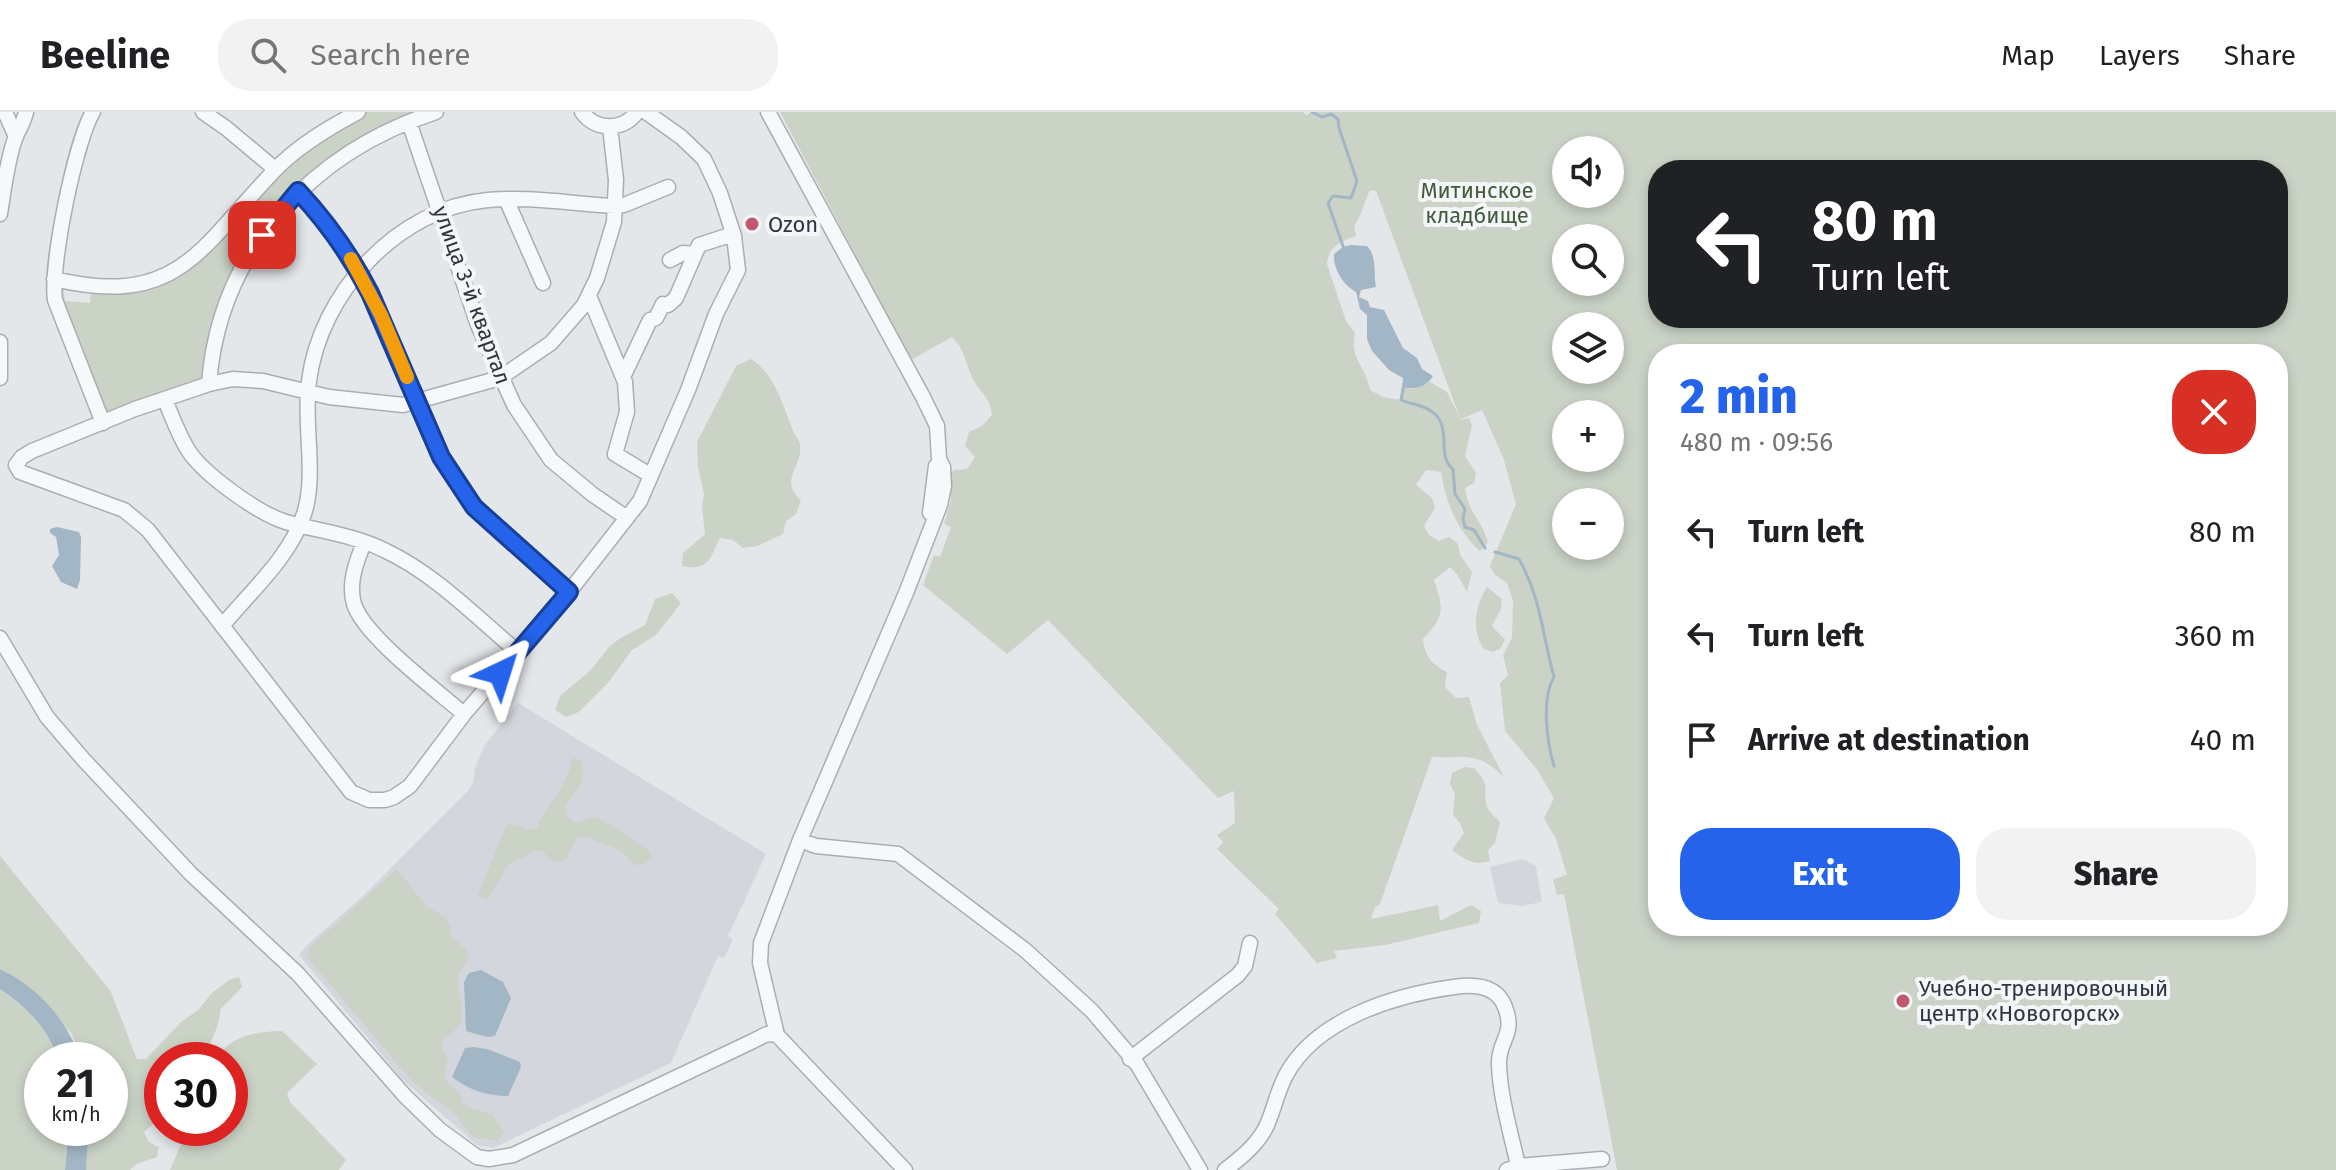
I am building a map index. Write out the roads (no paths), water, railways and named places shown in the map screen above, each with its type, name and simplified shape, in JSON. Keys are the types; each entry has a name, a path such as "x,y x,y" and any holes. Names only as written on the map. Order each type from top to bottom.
{"street":[{"path":"5,112 16,137"},
{"path":"0,214 5,179 26,112"},
{"path":"93,112 79,149 57,250 54,279 55,300 103,423"},
{"path":"203,112 275,169"},
{"path":"54,279 89,288 106,288 150,281 174,272 210,243 275,169 320,135 358,112"},
{"path":"209,384 220,328 239,277 262,235 298,191 358,146 379,134 436,112"},
{"path":"582,112 599,126 610,127 623,125 637,112"},
{"path":"610,127 616,180 614,222 607,253 589,296 551,343 500,378 403,405 307,393 292,386 233,379 209,384 103,423 22,457 16,465 20,472 124,510 137,519 160,544 351,792 369,800 394,797 410,786 464,714 569,592 640,501 688,390 716,314 738,270 734,236 720,193 704,159 681,137 646,112"},
{"path":"768,112 937,426 939,459 935,467 928,533 906,593 800,840 761,943 760,963 777,1035 905,1170"},
{"name":"улица 3-й квартал","path":"409,122 478,325 500,378 524,423 551,460 627,518"},
{"path":"222,626 294,541 301,523 308,487 307,393 313,354 348,285 359,271 401,235 464,204 506,199 615,206 668,187"},
{"path":"298,191 359,271 441,457 474,507 569,592"},
{"path":"506,199 543,283"},
{"path":"623,377 650,320 656,318 663,304 668,305 676,298 699,245 727,236"},
{"path":"670,260 683,253 695,254"},
{"path":"589,296 623,377 627,412 615,454 650,475"},
{"path":"0,342 0,378"},
{"path":"612,351 640,342"},
{"path":"165,400 189,453 248,503 271,517 301,523 383,549 406,561 518,652"},
{"path":"364,543 352,587 360,618 379,639 464,714"},
{"path":"0,638 47,717 83,759 191,874 298,974 405,1096 440,1130 477,1157 489,1159 513,1155 767,1034 777,1035"},
{"path":"800,840 816,846 898,854 1025,950 1092,1011 1137,1064 1200,1170"},
{"path":"1130,1059 1238,975 1245,966 1250,943"},
{"path":"1225,1170 1246,1154 1268,1123 1275,1098 1288,1071 1313,1040 1390,1000 1470,986 1497,993 1505,1004 1510,1024 1505,1043 1498,1049 1512,1168 1602,1159"}],"water":[{"path":"1351,245 1367,246 1374,261 1376,287 1361,290 1359,297 1368,301 1370,307 1384,310 1403,348 1433,376 1424,385 1402,387 1403,378 1389,370 1372,351 1367,339 1367,315 1360,309 1356,292 1343,281 1335,265 1334,254"},
{"path":"57,527 79,532 81,537 77,589 61,582 52,566 59,555 56,537 50,529"},
{"path":"0,969 39,995 59,1018 74,1042 51,1042 35,1019 0,989"},
{"path":"481,970 503,982 511,998 495,1036 466,1031 464,982 469,973"},
{"path":"473,1047 520,1062 521,1067 508,1096 478,1091 452,1077 465,1048"},
{"path":"67,1146 88,1146 86,1170 65,1170"}],"waterway":[{"path":"1312,112 1322,117 1331,114 1338,119 1357,181 1351,198 1333,196 1328,203 1344,249"},
{"path":"1404,384 1401,400 1428,409 1442,424 1445,456 1453,469 1455,494 1465,509 1465,527 1474,530 1485,548"},
{"path":"1495,552 1519,559 1537,603 1554,677 1546,708 1547,733 1554,766"}],"place":[{"name":"Ozon","path":"752,224"},
{"name":"Учебно-тренировочный центр «Новогорск»","path":"1903,1001"}],"park label":[{"name":"Митинское кладбище","path":"1477,202"}]}
